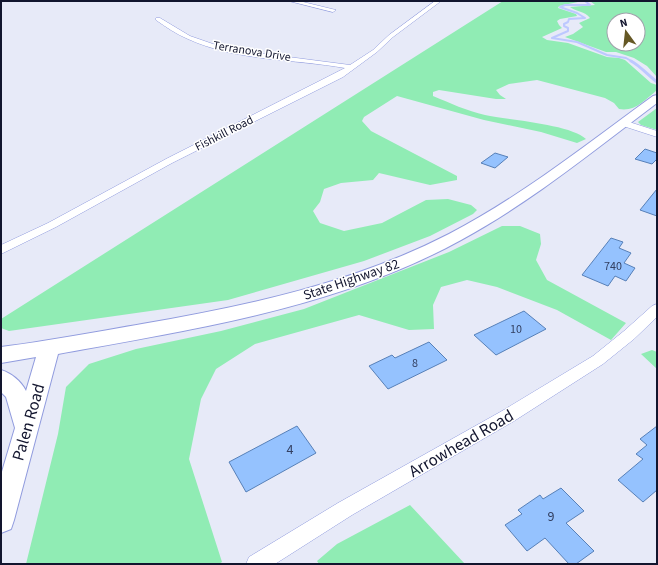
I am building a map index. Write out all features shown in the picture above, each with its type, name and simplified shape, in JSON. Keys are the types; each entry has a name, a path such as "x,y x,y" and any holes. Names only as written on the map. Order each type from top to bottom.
{"main road":[{"name":"State Highway 82","path":"1,355 49,348 220,317 270,306 404,262 499,212 657,98"},
{"name":"Palen Road","path":"1,520 49,348"},
{"path":"1,378 16,393 26,427"}],"street":[{"path":"292,1 333,10"},
{"name":"Fishkill Road","path":"1,250 52,225 169,161 340,75 375,51 391,36 438,1"},
{"name":"Terranova Drive","path":"158,19 181,34 209,45 351,67"},
{"path":"622,123 657,134"},
{"name":"Arrowhead Road","path":"256,564 345,509 508,416 566,380 604,355 629,335 657,309"}],"green space":[{"path":"503,1 577,1 578,2 559,6 558,8 576,14 577,16 560,19 557,21 562,28 542,37 547,40 568,43 607,57 625,60 651,83 657,85 657,90 640,104 630,109 619,109 614,103 605,98 537,80 509,84 496,90 506,99 496,99 439,90 433,92 433,96 459,107 485,115 553,126 578,134 586,139 577,143 541,132 484,120 397,96 364,117 362,121 371,131 457,176 457,180 430,185 379,173 373,180 341,183 324,189 320,202 313,211 320,223 344,231 382,223 426,200 448,199 471,205 477,210 473,214 430,236 364,261 228,300 9,331 1,328 1,319"},
{"path":"590,1 656,1 657,77 647,66 634,58 616,52 646,52 646,12 606,12 606,52 565,37 573,34 583,27 579,23 590,18 586,14 570,7 595,5"},
{"path":"657,108 657,130 641,125 638,122"},
{"path":"502,226 520,226 540,234 541,244 536,260 547,280 626,323 611,340 557,310 497,287 467,280 441,287 433,305 434,329 409,330 359,315 255,344 216,369 201,399 189,459 222,562 219,564 26,564 58,434 66,387 89,364 136,349 221,331 304,309 449,252"},
{"path":"652,350 657,352 657,369 641,354"},
{"path":"410,505 465,564 319,564 317,561 337,544"}],"building":[{"path":"645,149 657,153 657,159 652,164 635,159"},
{"path":"495,153 508,157 495,168 481,163"},
{"path":"657,189 657,216 640,210"},
{"path":"611,238 623,242 619,248 631,253 624,263 635,268 626,281 615,276 608,286 582,275"},
{"path":"524,311 546,329 496,355 474,335"},
{"path":"429,342 447,360 388,389 369,366 392,355 395,358"},
{"path":"297,426 316,453 246,492 229,462"},
{"path":"657,426 657,490 643,502 618,480 643,459 636,454 647,445 640,439"},
{"path":"561,488 584,511 566,523 594,551 576,564 569,564 545,538 527,551 505,525 522,514 518,510 540,495 543,499"}],"waterway":[{"path":"585,1 590,5 565,5 560,7 577,13 585,18 569,19 568,22 564,24 564,26 568,28 568,31 552,38 577,42 607,55 626,58 633,62"},
{"path":"631,61 657,82"}]}
